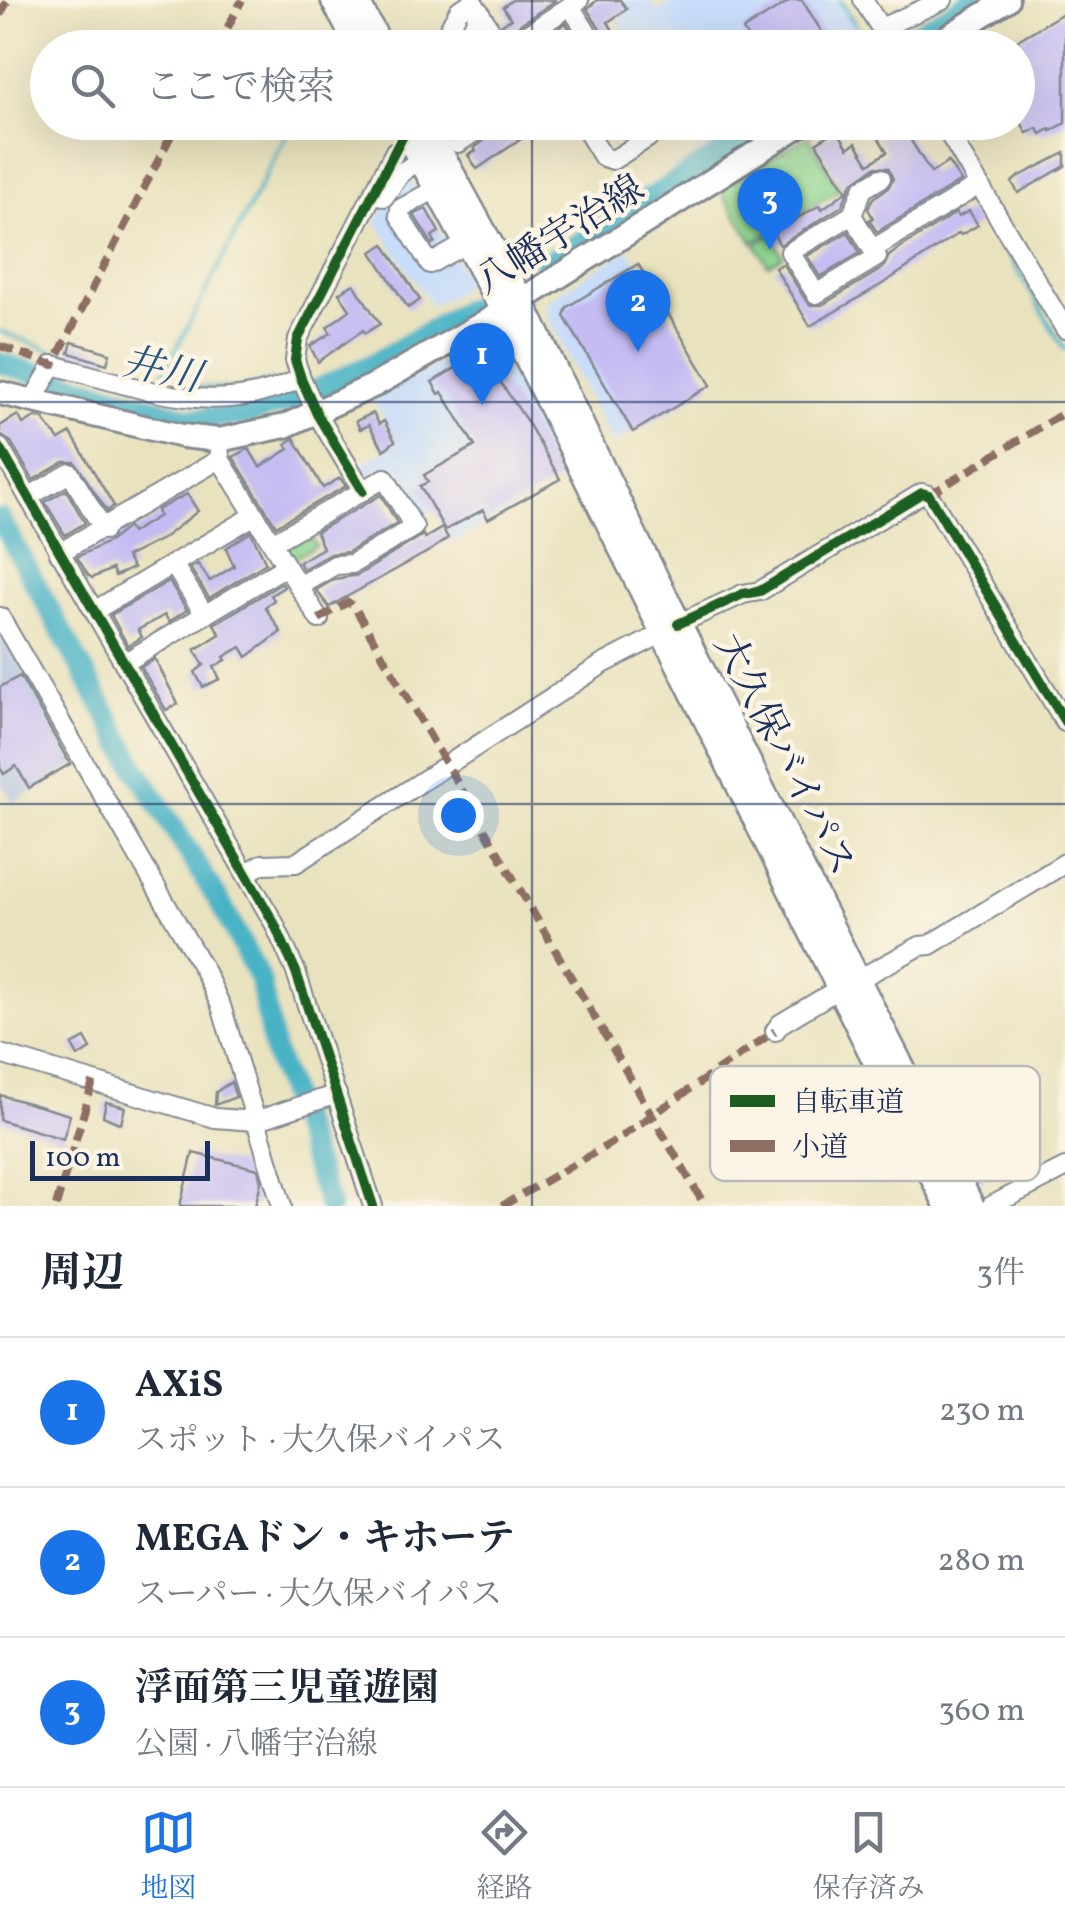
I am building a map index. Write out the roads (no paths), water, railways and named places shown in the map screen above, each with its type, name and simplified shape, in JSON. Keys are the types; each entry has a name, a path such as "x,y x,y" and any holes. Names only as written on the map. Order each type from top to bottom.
{"highway":[{"path":"334,0 350,30"},
{"path":"355,0 371,30"},
{"name":"大久保バイパス","path":"417,140 421,159 467,243 512,306"},
{"name":"大久保バイパス","path":"423,140 512,306 850,987 885,1066"},
{"name":"大久保バイパス","path":"850,987 894,1066"},
{"name":"大久保バイパス","path":"937,1181 948,1206"},
{"name":"大久保バイパス","path":"958,1181 972,1206"}],"main road":[{"path":"958,30 1007,0"},
{"name":"八幡宇治線","path":"0,393 36,394 220,450 285,426 375,385 512,306 776,140"}],"street":[{"path":"863,0 882,30"},
{"path":"896,30 944,0"},
{"path":"533,30 574,3 588,30"},
{"path":"475,5 492,30"},
{"path":"448,30 459,10 475,5"},
{"path":"460,30 475,5"},
{"path":"467,30 475,5"},
{"path":"340,258 344,229 403,140"},
{"path":"458,143 463,140"},
{"path":"593,140 603,157 613,160 645,140"},
{"path":"950,140 971,190 1065,329"},
{"path":"363,491 316,409 295,360 298,340 395,151"},
{"path":"340,258 362,240 390,184 421,159"},
{"path":"852,215 878,256 816,294 790,252 852,215 863,189 881,178"},
{"path":"437,188 400,209 403,222 430,264 467,243"},
{"path":"873,249 971,190"},
{"path":"36,394 53,364 192,400 234,400 272,392 301,378"},
{"path":"0,448 247,873 296,972 374,1206"},
{"path":"59,553 104,530 220,450 254,514 319,619"},
{"path":"28,497 70,474 104,530"},
{"path":"272,543 386,478 414,527 352,564 335,565 299,586"},
{"path":"247,873 262,864 296,863 592,673 743,594 760,592 922,493 929,495 1065,722"},
{"path":"94,611 254,514"},
{"path":"172,564 204,615"},
{"path":"124,664 286,566"},
{"path":"0,617 204,970 221,1006 259,1120 282,1206"},
{"path":"850,987 920,946 930,945 1065,862"},
{"path":"0,1054 214,1118 259,1120 336,1095"},
{"path":"1040,1181 1065,1168"},
{"path":"991,1206 1040,1181"}],"waterway":[{"path":"840,0 859,30"},
{"name":"井川","path":"923,30 974,0"},
{"path":"164,373 284,140"},
{"name":"井川","path":"545,264 742,140"},
{"path":"941,140 968,187"},
{"path":"973,195 1065,350"},
{"name":"井川","path":"0,363 191,419 243,415 295,400 379,361 467,309"},
{"path":"0,331 54,352"},
{"path":"62,354 172,386 236,389"},
{"path":"246,387 270,381"},
{"path":"0,519 135,766 222,906 260,980 274,1051 329,1206"}],"place":[{"name":"浮面第三児童遊園","path":"770,250"},
{"name":"MEGAドン・キホーテ","path":"638,352"},
{"name":"AXiS","path":"482,405"}]}
